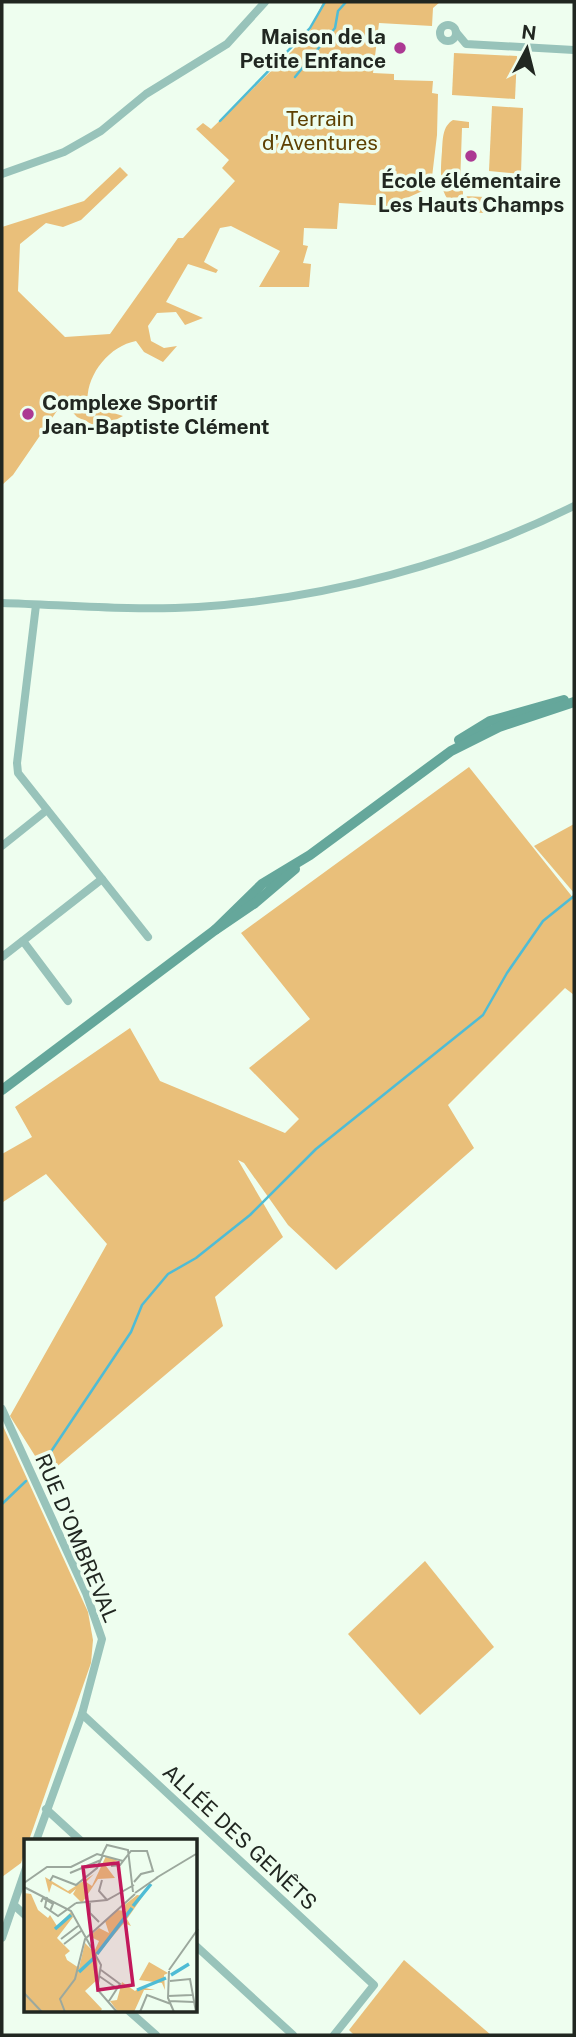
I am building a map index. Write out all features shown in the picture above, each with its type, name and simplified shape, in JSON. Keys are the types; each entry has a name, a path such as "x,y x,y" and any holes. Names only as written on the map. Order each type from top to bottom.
{"main road":[{"path":"2,1090 215,930 268,894 310,855 433,763 499,727 574,700"}],"street":[{"path":"2,174 64,152 101,131 146,94 220,50 239,34 265,2"},
{"path":"456,32 466,44 574,50"},
{"path":"2,603 196,607 319,591 470,550 574,506"},
{"path":"36,605 17,763 21,778 148,937"},
{"path":"2,846 47,810"},
{"path":"2,957 102,879"},
{"path":"23,941 68,1001"},
{"name":"RUE D'OMBREVAL","path":"2,1409 86,1593 101,1633 102,1646 82,1714 37,1839"},
{"name":"ALLÉE DES GENÊTS","path":"82,1714 374,1985 334,2035"},
{"path":"46,1809 79,1839"},
{"path":"2,1938 24,1874"},
{"path":"14,1905 24,1914"},
{"path":"198,1948 293,2035"},
{"path":"131,2012 156,2035"}],"green space":[{"name":"Terrain d'Aventures","path":"323,2 440,2 433,8 432,26 379,23 373,73 394,74 394,80 433,81 432,93 438,94 437,135 432,177 427,189 389,206 339,203 337,229 304,228 303,245 308,246 303,263 311,264 309,287 259,287 280,251 231,226 220,228 204,262 218,270 216,273 188,264 166,302 203,318 185,325 176,312 157,313 148,326 151,341 164,348 177,346 163,362 144,352 136,341 107,356 94,374 88,405 123,416 100,428 77,417 63,402 13,475 2,485 2,227 84,201 120,167 128,175 81,220 63,227 46,223 20,244 18,291 65,337 110,334 178,238 183,238 235,181 222,168 229,160 196,129 203,123 211,129 292,51 310,30"},
{"path":"454,53 517,56 515,99 452,95"},
{"path":"492,106 523,108 521,174 489,171"},
{"path":"453,120 469,122 469,128 462,128 460,185 463,185 463,196 485,197 484,213 458,208 445,195 442,186 443,138 447,126"},
{"path":"469,767 574,899 574,995 565,988 448,1105 474,1148 336,1270 288,1225 244,1163 238,1160 283,1237 215,1297 223,1326 47,1475 10,1416 107,1244 46,1174 3,1202 2,1154 32,1137 15,1107 130,1028 160,1081 285,1133 299,1119 249,1068 310,1019 241,933"},
{"path":"574,824 574,893 534,846"},
{"path":"2,1424 88,1612 93,1640 91,1663 29,1839 24,1839 21,1863 2,1877"},
{"path":"425,1561 494,1647 420,1715 348,1634"},
{"path":"404,1960 491,2035 354,2035 349,2030"}],"waterway":[{"path":"220,121 310,28 325,2"},
{"path":"295,77 335,28 338,11 346,2"},
{"path":"40,1468 131,1332 142,1305 168,1274 196,1258 250,1215 316,1149 483,1015 507,973 543,921 574,896"},
{"path":"2,1504 26,1481"}],"place":[{"name":"Maison de la Petite Enfance","path":"400,48"},
{"name":"École élémentaire Les Hauts Champs","path":"471,156"},
{"name":"Complexe Sportif Jean-Baptiste Clément","path":"28,414"}]}
